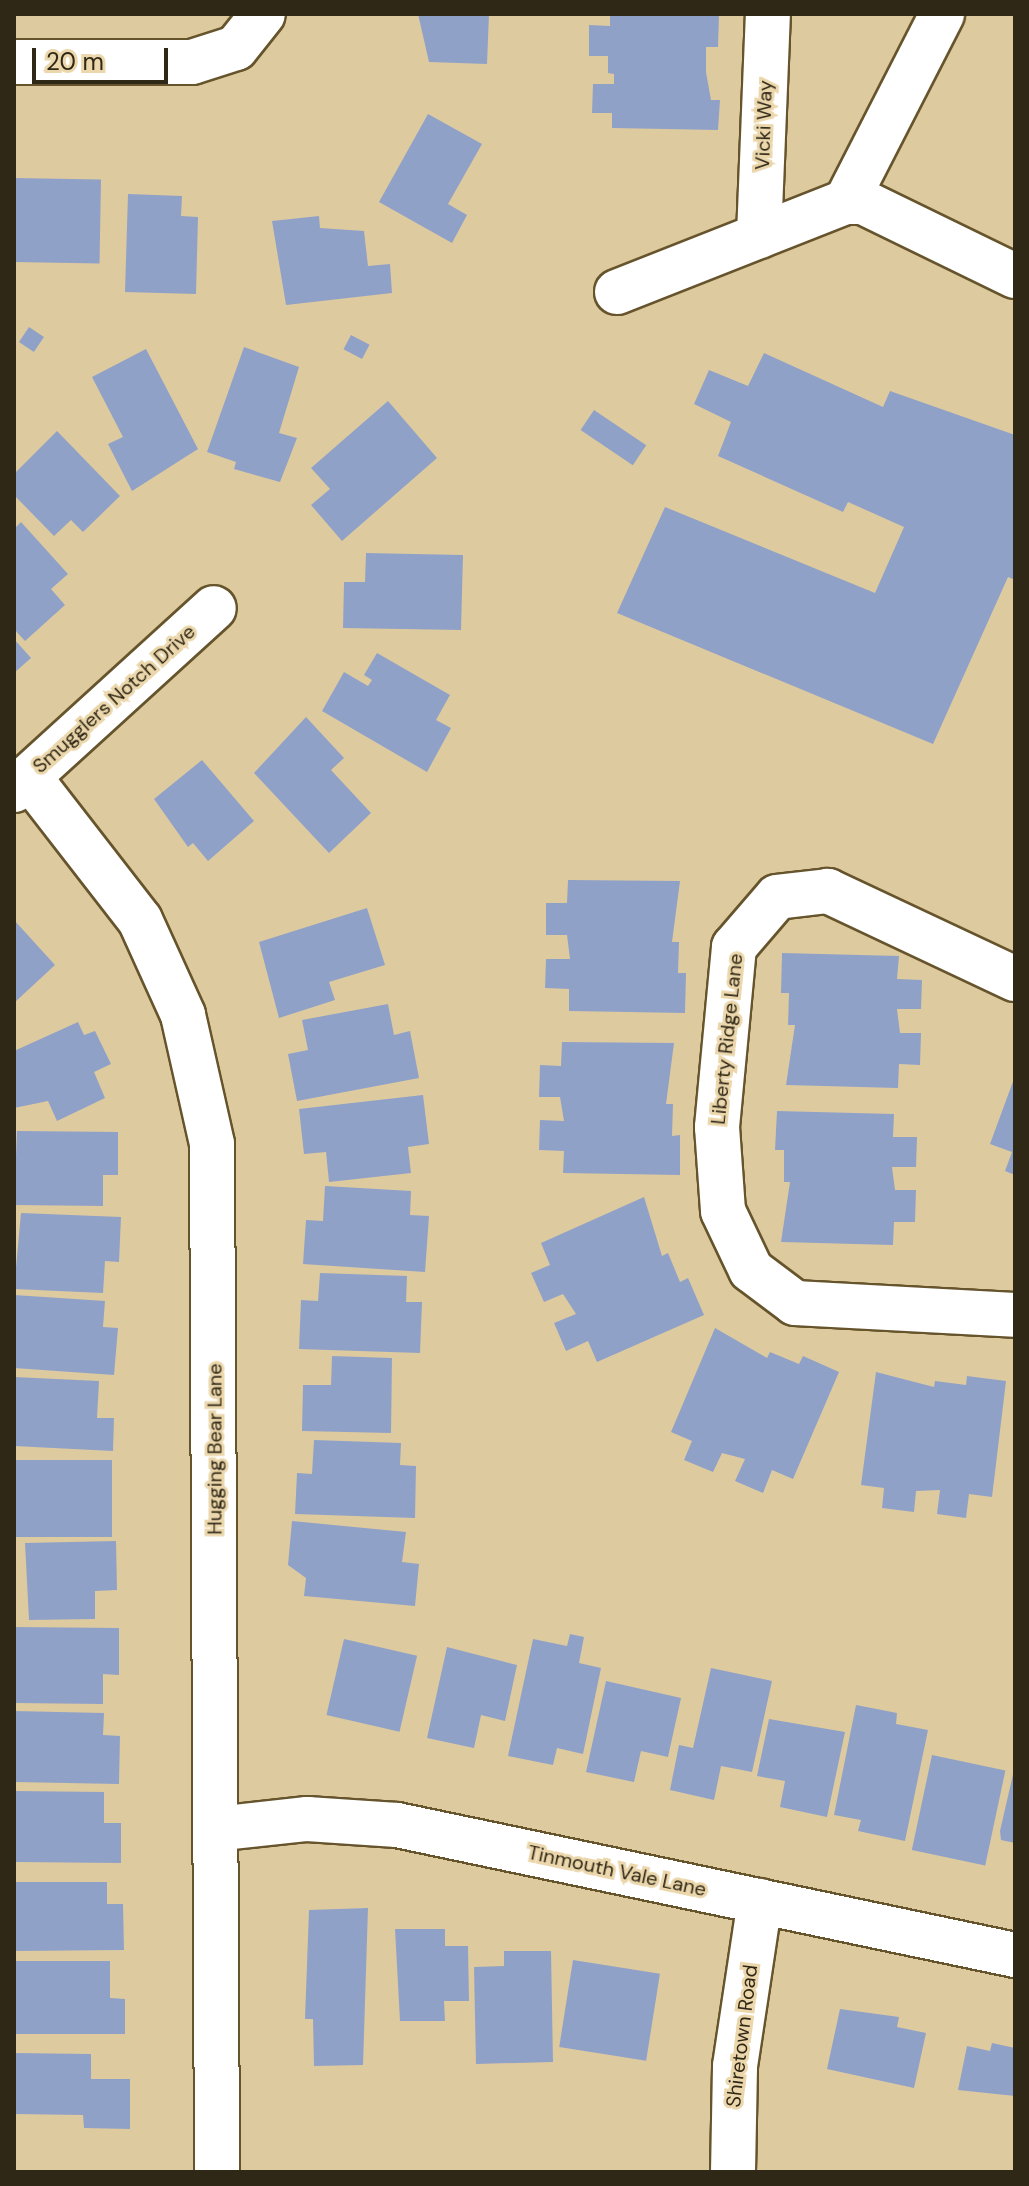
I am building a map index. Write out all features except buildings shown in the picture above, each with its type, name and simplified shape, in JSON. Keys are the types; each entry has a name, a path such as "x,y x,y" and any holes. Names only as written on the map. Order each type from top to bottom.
{"street":[{"path":"14,62 192,62 236,48 263,14"},
{"name":"Vicki Way","path":"759,236 768,14"},
{"path":"846,202 942,14"},
{"path":"617,292 846,202 863,202 1015,276"},
{"name":"Smugglers Notch Drive","path":"21,784 214,608"},
{"name":"Hugging Bear Lane","path":"21,784 140,920 201,1074 216,1230 217,2172"},
{"name":"Liberty Ridge Lane","path":"1015,979 828,891 777,897 734,947 717,1127 723,1211 751,1270 795,1303 1015,1315"},
{"name":"Tinmouth Vale Lane","path":"215,1829 307,1819 397,1825 1015,1955"},
{"name":"Shiretown Road","path":"733,2172 735,2066 760,1901"}]}
